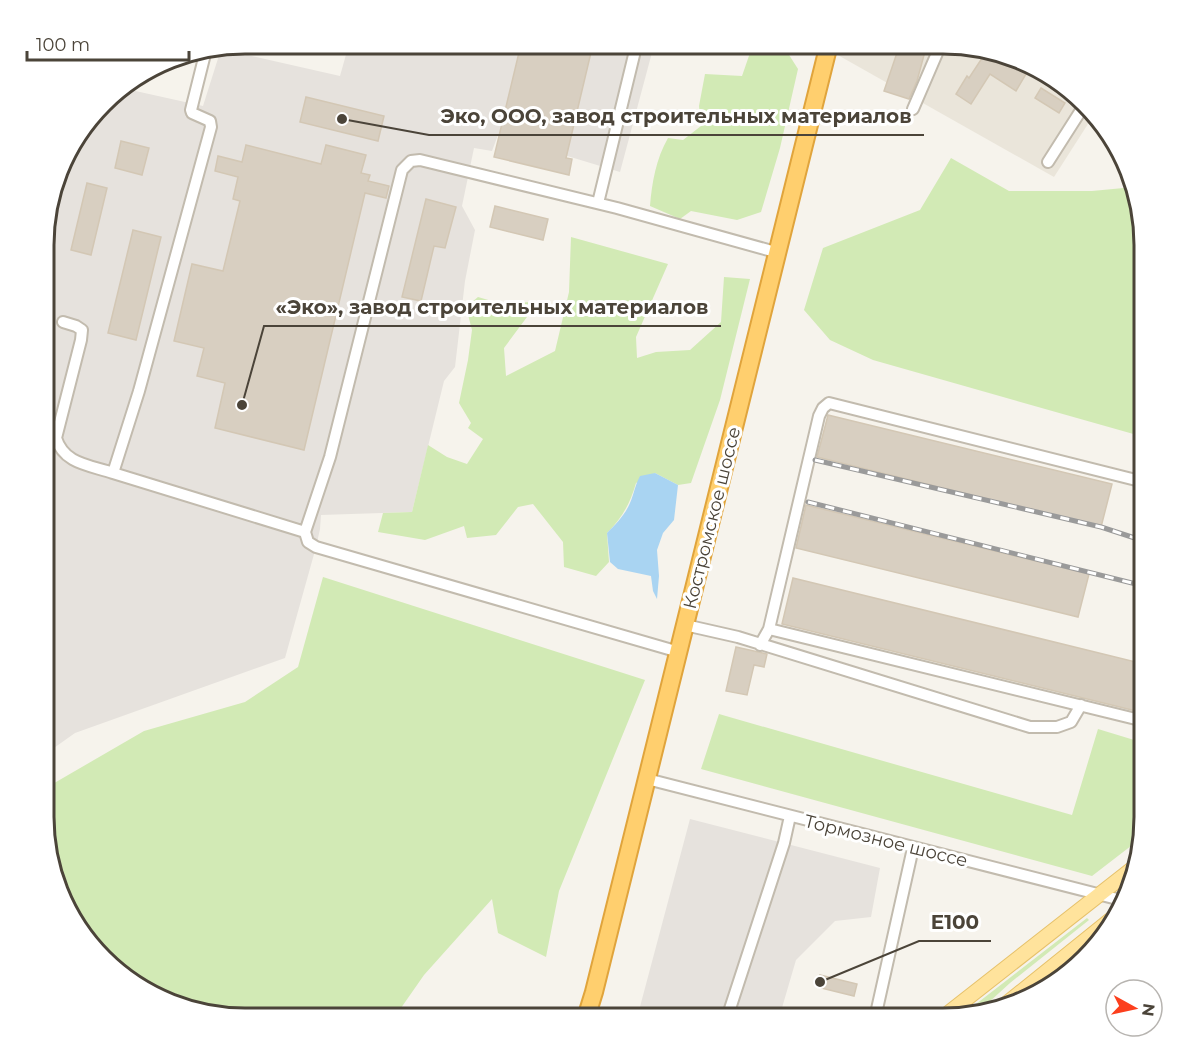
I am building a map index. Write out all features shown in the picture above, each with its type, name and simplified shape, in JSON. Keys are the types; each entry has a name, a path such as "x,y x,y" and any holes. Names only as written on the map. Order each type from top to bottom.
{"highway":[{"name":"Костромское шоссе","path":"590,1008 827,54"}],"main road":[{"path":"955,1008 1125,875"},
{"path":"1025,989 1096,932"}],"street":[{"path":"913,108 937,54"},
{"path":"598,203 634,55"},
{"path":"113,472 140,391 211,127 207,118 192,113 191,110 204,59"},
{"path":"1047,162 1080,112"},
{"path":"679,652 316,547 308,542 305,532 330,457 402,170 411,161 420,160 598,203 779,253"},
{"path":"63,322 82,330 56,438 60,450 67,458 305,532"},
{"path":"760,645 769,629 819,416 829,403 1134,479"},
{"path":"685,625 738,637 1030,727 1057,727 1071,722 1081,705"},
{"path":"769,629 1134,718"},
{"name":"Тормозное шоссе","path":"647,779 1115,899"},
{"path":"730,1008 784,843 790,816"},
{"path":"877,1008 913,848"}],"shaded area":[{"path":"244,54 340,76 346,54 652,54 620,172 498,135 492,151 474,148 462,206 475,230 465,281 455,367 444,381 412,512 321,515 316,547 285,658 75,733 54,748 54,245 56,220 64,183 86,139 119,101 133,90 203,106 219,56"},
{"path":"836,54 956,54 993,61 1039,80 1069,101 1089,122 1054,177"},
{"path":"690,819 880,868 871,917 835,921 796,960 782,1008 640,1008"}],"green space":[{"path":"750,54 788,54 798,69 780,148 761,212 737,220 691,211 680,219 650,206 655,171 668,138 683,140 701,126 699,106 705,74 742,76"},
{"path":"951,158 1009,191 1092,191 1125,188 1134,232 1134,434 873,360 830,340 804,310 823,248 920,210"},
{"path":"571,237 668,264 636,337 637,358 656,352 690,350 721,322 724,277 750,279 720,400 691,483 678,485 655,473 636,483 625,510 607,533 609,562 596,576 564,567 563,542 533,504 518,507 496,535 467,538 464,526 425,540 378,532 383,513 412,512 428,445 447,457 467,464 483,439 468,428 471,423 459,403 472,330 466,307 478,297 502,304 531,302 527,317 504,348 506,376 555,351 569,292"},
{"path":"323,577 645,680 559,891 546,957 498,933 492,899 424,975 401,1008 245,1008 220,1006 183,998 149,982 129,969 101,943 80,913 61,867 54,830 54,783 144,731 245,702 298,667"},
{"path":"719,714 1072,815 1098,729 1134,740 1134,817 1131,846 1092,876 701,769"},
{"path":"1087,918 1089,920 989,1002 975,1005"}],"water":[{"path":"655,473 678,485 674,520 663,533 657,550 659,576 657,599 653,591 651,576 618,569 610,562 607,533 626,511 640,476"}],"building":[{"path":"519,54 591,54 566,158 572,159 569,175 494,157"},
{"path":"897,54 924,54 909,99 884,91"},
{"path":"982,59 1026,74 1016,91 990,74 971,104 956,94 967,76 969,78"},
{"path":"1041,88 1065,103 1059,113 1035,98"},
{"path":"306,97 384,116 378,141 300,122"},
{"path":"121,141 149,148 142,175 115,168"},
{"path":"246,145 321,164 326,145 366,155 361,173 370,175 368,181 389,186 386,198 365,193 304,450 215,428 225,383 197,376 204,348 174,341 192,264 223,271 240,201 233,199 238,177 215,171 218,156 242,162"},
{"path":"87,183 107,188 91,255 71,250"},
{"path":"426,199 456,207 445,248 434,246 421,301 402,297"},
{"path":"495,206 548,219 543,240 490,227"},
{"path":"133,230 161,237 136,340 108,333"},
{"path":"828,415 1112,484 1101,527 817,457"},
{"path":"806,505 1089,574 1078,617 796,548"},
{"path":"793,578 1134,662 1134,711 782,624"},
{"path":"736,647 767,654 764,667 754,665 747,695 726,691"},
{"path":"820,975 857,984 854,996 817,987"}],"railway":[{"path":"815,460 1101,527 1134,538"},
{"path":"808,502 1134,584"}],"place":[{"name":"Эко, ООО, завод строительных материалов","path":"342,119"},
{"name":"«Эко», завод строительных материалов","path":"242,405"},
{"name":"E100","path":"820,982"}]}
